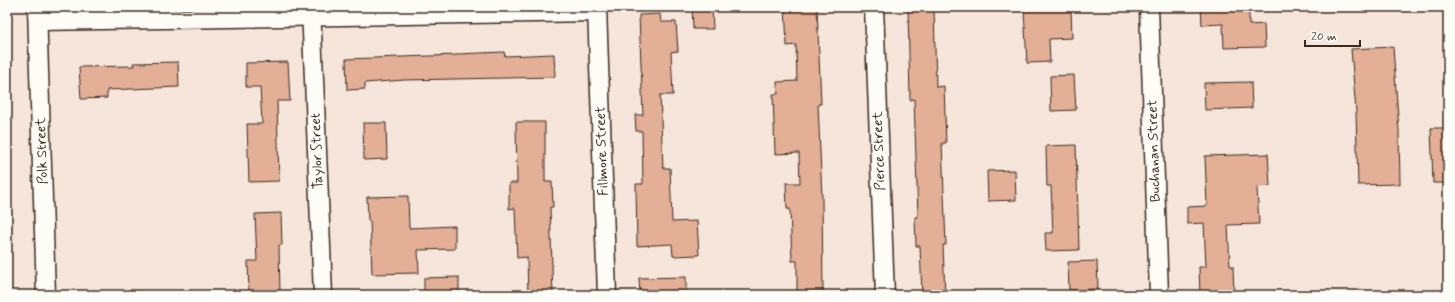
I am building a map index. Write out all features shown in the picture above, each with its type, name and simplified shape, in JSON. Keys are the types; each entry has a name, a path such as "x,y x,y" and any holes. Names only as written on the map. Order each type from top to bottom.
{"street":[{"name":"Pierce Street","path":"874,7 885,295"},
{"name":"Buchanan Street","path":"1149,7 1159,295"},
{"path":"38,14 597,9"},
{"name":"Fillmore Street","path":"597,9 607,295"},
{"name":"Taylor Street","path":"311,12 323,295"},
{"name":"Polk Street","path":"38,14 46,295"}],"building":[{"path":"692,7 712,7 713,29 693,29"},
{"path":"785,7 817,7 821,104 818,104 822,198 823,295 797,295 797,261 792,261 790,209 787,209 786,183 800,183 799,153 775,154 773,94 778,94 777,82 797,81 796,45 787,46"},
{"path":"908,7 934,7 936,87 944,86 946,143 942,143 946,245 943,245 945,295 922,295 920,246 916,246 915,217 918,217 914,99 910,100"},
{"path":"1201,7 1249,7 1249,25 1264,24 1265,47 1224,48 1223,24 1202,25"},
{"path":"1071,8 1072,38 1049,39 1050,62 1027,63 1024,10"},
{"path":"660,14 661,22 676,22 678,51 671,52 673,95 660,95 663,168 670,168 672,222 697,221 699,255 673,256 672,244 637,246 636,184 643,184 642,131 636,131 635,115 643,115 639,15"},
{"path":"1393,47 1399,131 1400,184 1358,185 1356,112 1351,49"},
{"path":"504,52 505,56 554,54 555,77 404,80 365,83 365,89 347,90 346,59"},
{"path":"178,62 179,87 107,90 107,98 81,99 79,67 134,66 133,63"},
{"path":"288,62 290,101 277,101 279,181 249,182 247,124 262,124 260,87 246,87 246,63"},
{"path":"1074,75 1076,110 1051,111 1050,76"},
{"path":"1251,82 1252,108 1205,110 1204,83"},
{"path":"516,122 545,122 545,182 552,182 553,207 550,207 553,295 528,295 527,257 517,258 515,208 509,209 509,183 517,183"},
{"path":"363,123 386,123 387,159 364,160"},
{"path":"1431,128 1448,128 1448,183 1433,183"},
{"path":"1076,145 1079,250 1046,251 1045,233 1053,233 1051,186 1047,186 1046,146"},
{"path":"1268,154 1270,186 1257,187 1259,224 1228,225 1230,266 1233,266 1234,295 1200,295 1199,267 1206,267 1204,223 1187,224 1187,207 1207,206 1205,156"},
{"path":"1015,170 1016,200 988,201 987,171"},
{"path":"408,196 409,228 455,226 455,249 418,250 419,273 372,274 370,221 368,221 367,197"},
{"path":"281,213 282,245 279,245 280,295 249,295 248,261 257,261 255,214"},
{"path":"1097,261 1098,289 1069,290 1068,262"},
{"path":"459,277 459,295 424,295 424,278"},
{"path":"686,277 686,295 640,295 639,278"}]}
